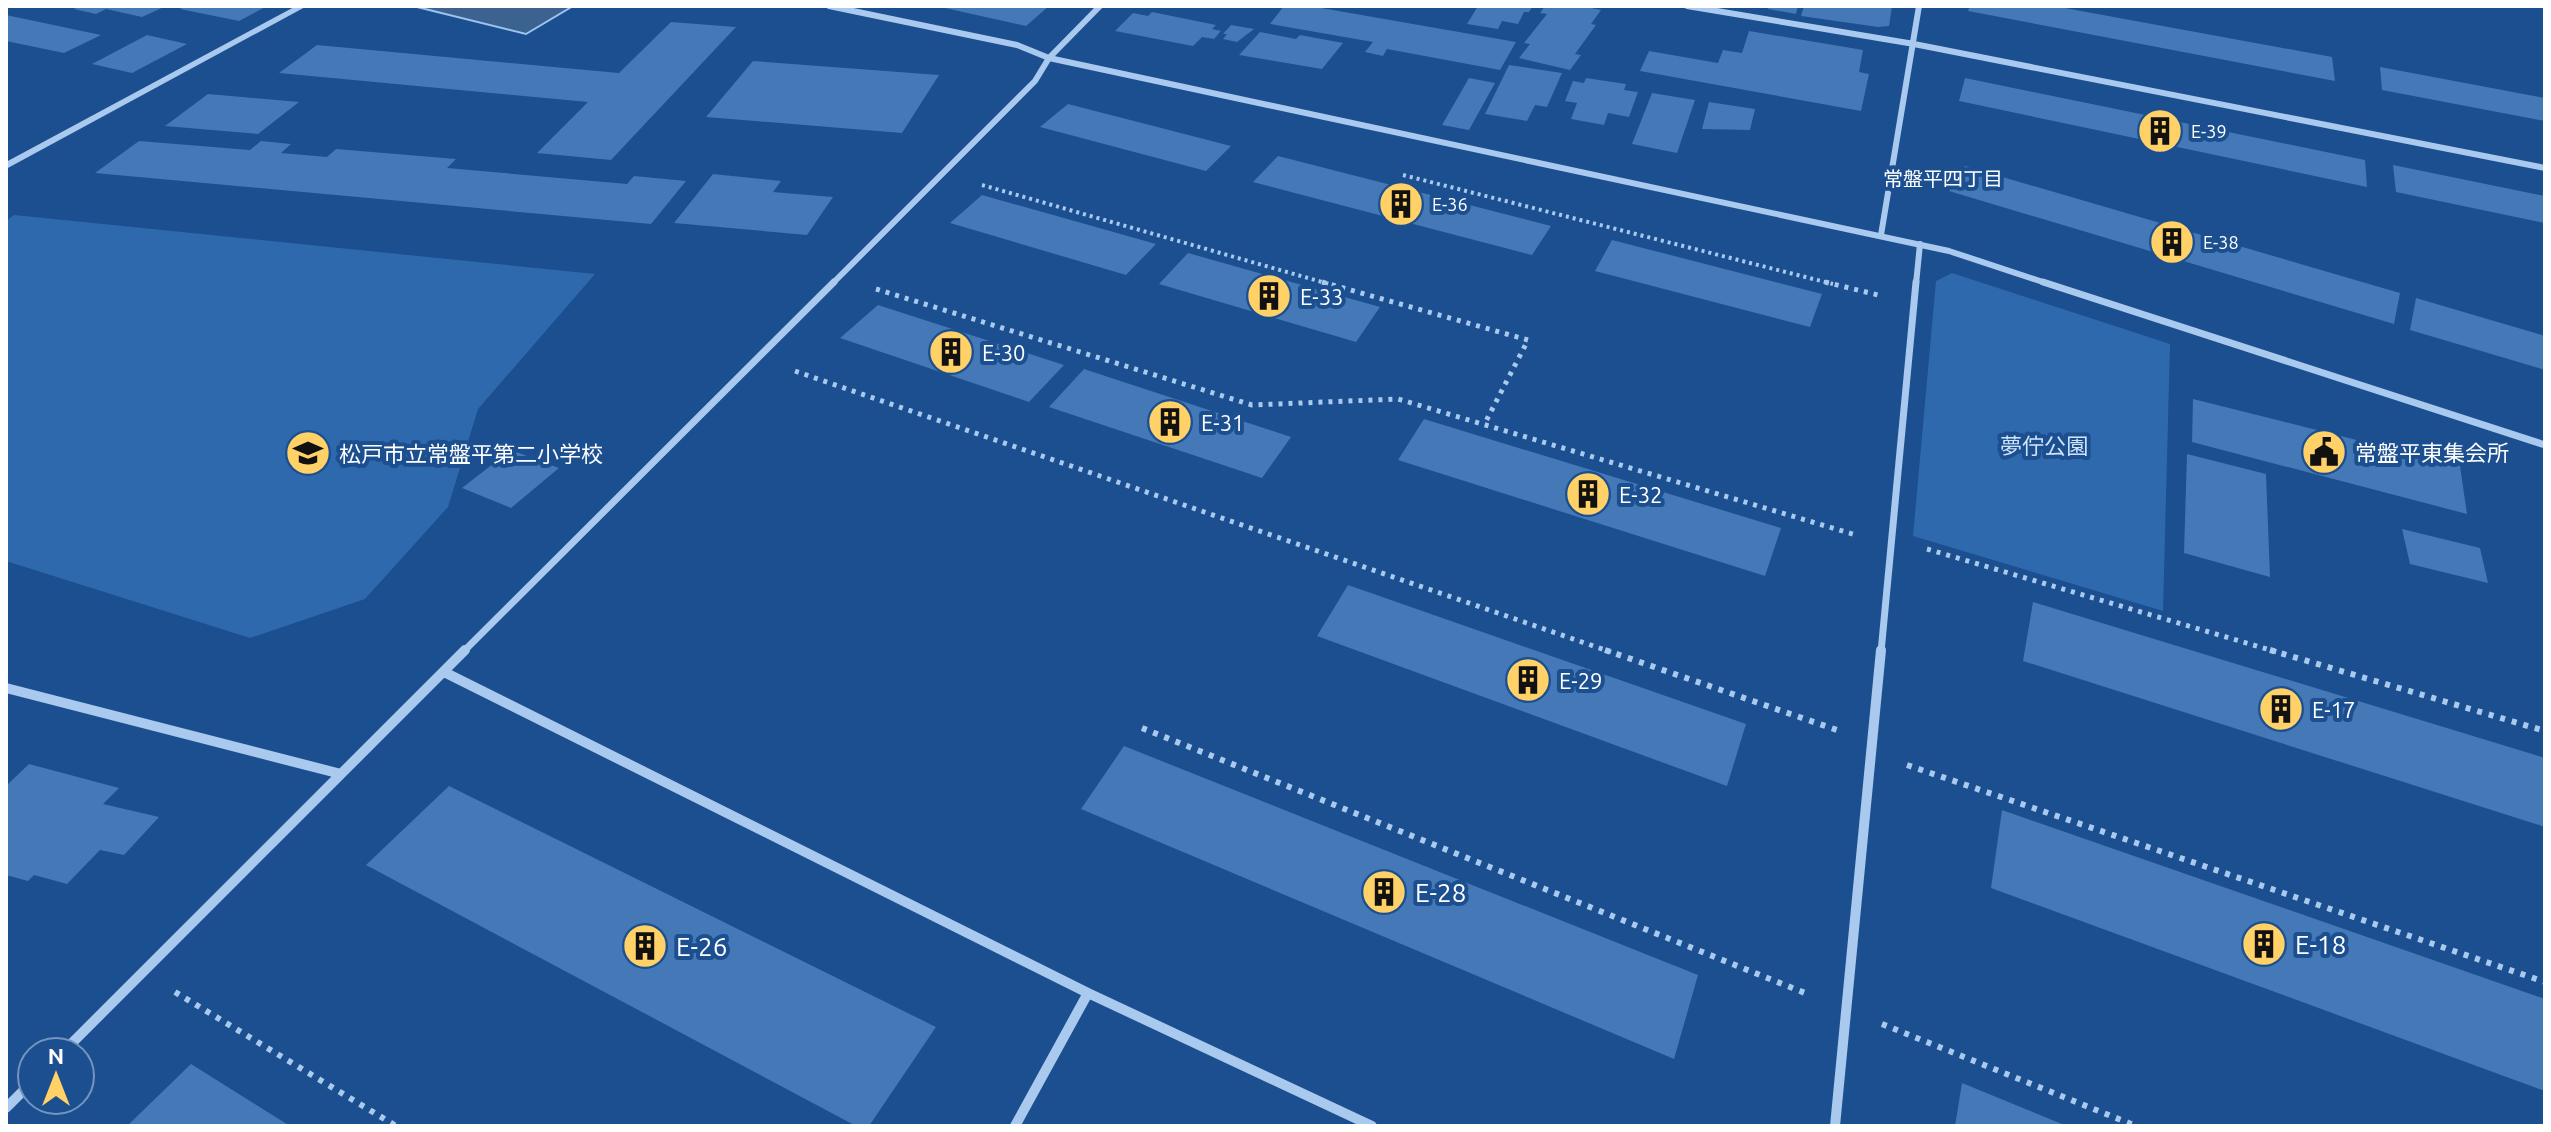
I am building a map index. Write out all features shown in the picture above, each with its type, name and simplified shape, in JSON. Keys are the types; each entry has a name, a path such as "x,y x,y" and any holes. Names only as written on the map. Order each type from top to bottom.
{"street":[{"path":"6,166 303,6"},
{"path":"829,6 1017,45 1049,58 1920,244 2545,445"},
{"path":"79,1036 1035,81 1049,58 1100,6"},
{"path":"1687,6 1914,44 2545,168"},
{"path":"1881,235 1919,6"},
{"path":"1835,1126 1920,244"},
{"path":"444,672 1088,993 1372,1126"},
{"path":"6,688 341,774"},
{"path":"1015,1126 1088,993"}],"path":[{"path":"1394,173 1914,304"},
{"path":"982,185 1528,340 1484,425"},
{"path":"837,277 1252,405 1398,399 2545,731"},
{"path":"783,367 2545,982"},
{"path":"1142,728 2136,1126"},
{"path":"143,973 396,1126"}],"green space":[{"path":"14,215 595,274 478,409 448,507 365,599 250,638 6,561 6,221"},
{"name":"夢佇公園","path":"1952,273 2170,344 2163,611 1913,536 1936,281"}],"shaded area":[{"path":"413,6 573,6 526,34"}],"building":[{"path":"80,6 166,6 142,17 106,9 96,14 74,9"},
{"path":"185,6 267,6 239,21 180,9"},
{"path":"936,6 1049,6 1026,26"},
{"path":"1284,6 1310,6 1516,42 1500,70 1387,49 1383,56 1365,52 1373,42 1270,24"},
{"path":"1478,6 1533,6 1529,12 1524,12 1518,24 1502,21 1498,29 1467,24"},
{"path":"1545,6 1581,6 1601,10 1591,24 1596,25 1575,54 1581,55 1570,70 1519,58 1530,44 1524,43 1547,14 1540,13"},
{"path":"1769,6 1798,6 1796,14 1768,9"},
{"path":"1804,6 1892,6 1889,26 1878,27 1801,16"},
{"path":"1970,6 2054,6 2332,57 2335,81 1968,11"},
{"path":"1152,12 1216,25 1212,29 1221,31 1214,39 1202,37 1193,46 1115,31 1133,13 1148,16"},
{"path":"6,15 101,35 64,53 6,41"},
{"path":"671,22 736,27 611,160 537,153 588,102 279,73 317,45 619,73"},
{"path":"1231,25 1254,29 1237,42 1223,39 1227,34 1223,34"},
{"path":"1749,31 1863,50 1859,72 1869,74 1861,111 1640,71 1649,51 1718,63 1723,50 1742,53"},
{"path":"1260,32 1343,43 1322,69 1239,55"},
{"path":"147,35 187,44 132,73 92,64"},
{"path":"753,61 939,75 902,133 706,117"},
{"path":"1509,65 1562,73 1547,107 1535,105 1527,121 1485,114"},
{"path":"2380,67 2545,98 2545,121 2382,90"},
{"path":"1469,78 1495,83 1469,130 1442,125"},
{"path":"1586,78 1626,84 1624,90 1638,92 1629,117 1608,113 1604,125 1571,119 1577,103 1565,101 1573,81 1584,83"},
{"name":"E-39","path":"1965,78 2365,160 2367,187 1959,101"},
{"path":"1652,93 1695,100 1677,153 1632,144"},
{"path":"208,94 299,102 258,134 165,126"},
{"path":"1709,102 1755,109 1750,130 1702,129"},
{"path":"1068,104 1231,146 1206,171 1040,127"},
{"path":"139,141 250,150 261,141 291,144 281,153 327,157 336,149 456,159 447,168 627,184 634,176 686,181 651,224 95,173"},
{"name":"E-36","path":"1278,156 1551,226 1532,255 1253,182"},
{"path":"2393,165 2545,196 2545,223 2396,192"},
{"name":"E-38","path":"1965,166 2400,293 2394,324 1949,191"},
{"path":"713,174 781,181 773,192 833,197 807,235 674,223"},
{"path":"982,195 1156,244 1126,275 950,223"},
{"path":"1612,240 1822,294 1810,327 1595,271"},
{"name":"E-33","path":"1188,253 1380,307 1356,342 1159,284"},
{"path":"2416,298 2545,336 2545,370 2410,330"},
{"name":"E-30","path":"878,305 1064,365 1029,402 840,338"},
{"name":"E-31","path":"1084,369 1291,437 1262,478 1049,407"},
{"path":"2193,399 2460,466 2467,514 2192,442"},
{"name":"E-32","path":"1424,419 1781,528 1765,576 1398,460"},
{"path":"511,450 559,468 511,508 462,488"},
{"path":"2187,454 2266,474 2270,577 2184,553"},
{"path":"2402,529 2480,548 2488,583 2410,564"},
{"name":"E-29","path":"1348,585 1746,724 1727,786 1317,636"},
{"name":"E-17","path":"2033,602 2545,758 2545,827 2023,661"},
{"name":"E-28","path":"1124,746 1698,975 1674,1059 1081,809"},
{"path":"29,764 119,788 103,804 159,817 124,855 100,850 67,884 34,875 28,881 6,875 6,786"},
{"name":"E-26","path":"449,786 936,1027 869,1126 856,1126 366,865"},
{"name":"E-18","path":"2002,810 2545,999 2545,1091 1991,888"},
{"path":"191,1064 290,1126 127,1126"},
{"path":"1962,1083 2067,1126 1955,1126"}],"place":[{"name":"E-39","path":"2160,131"},
{"name":"E-36","path":"1401,204"},
{"name":"E-38","path":"2172,242"},
{"name":"E-33","path":"1269,296"},
{"name":"E-30","path":"951,352"},
{"name":"E-31","path":"1170,422"},
{"name":"常盤平東集会所","path":"2324,452"},
{"name":"松戸市立常盤平第二小学校","path":"308,453"},
{"name":"E-32","path":"1588,494"},
{"name":"E-29","path":"1528,680"},
{"name":"E-17","path":"2281,709"},
{"name":"E-28","path":"1384,892"},
{"name":"E-18","path":"2264,944"},
{"name":"E-26","path":"645,946"}],"district":[{"name":"常盤平四丁目","path":"1943,178"}]}
